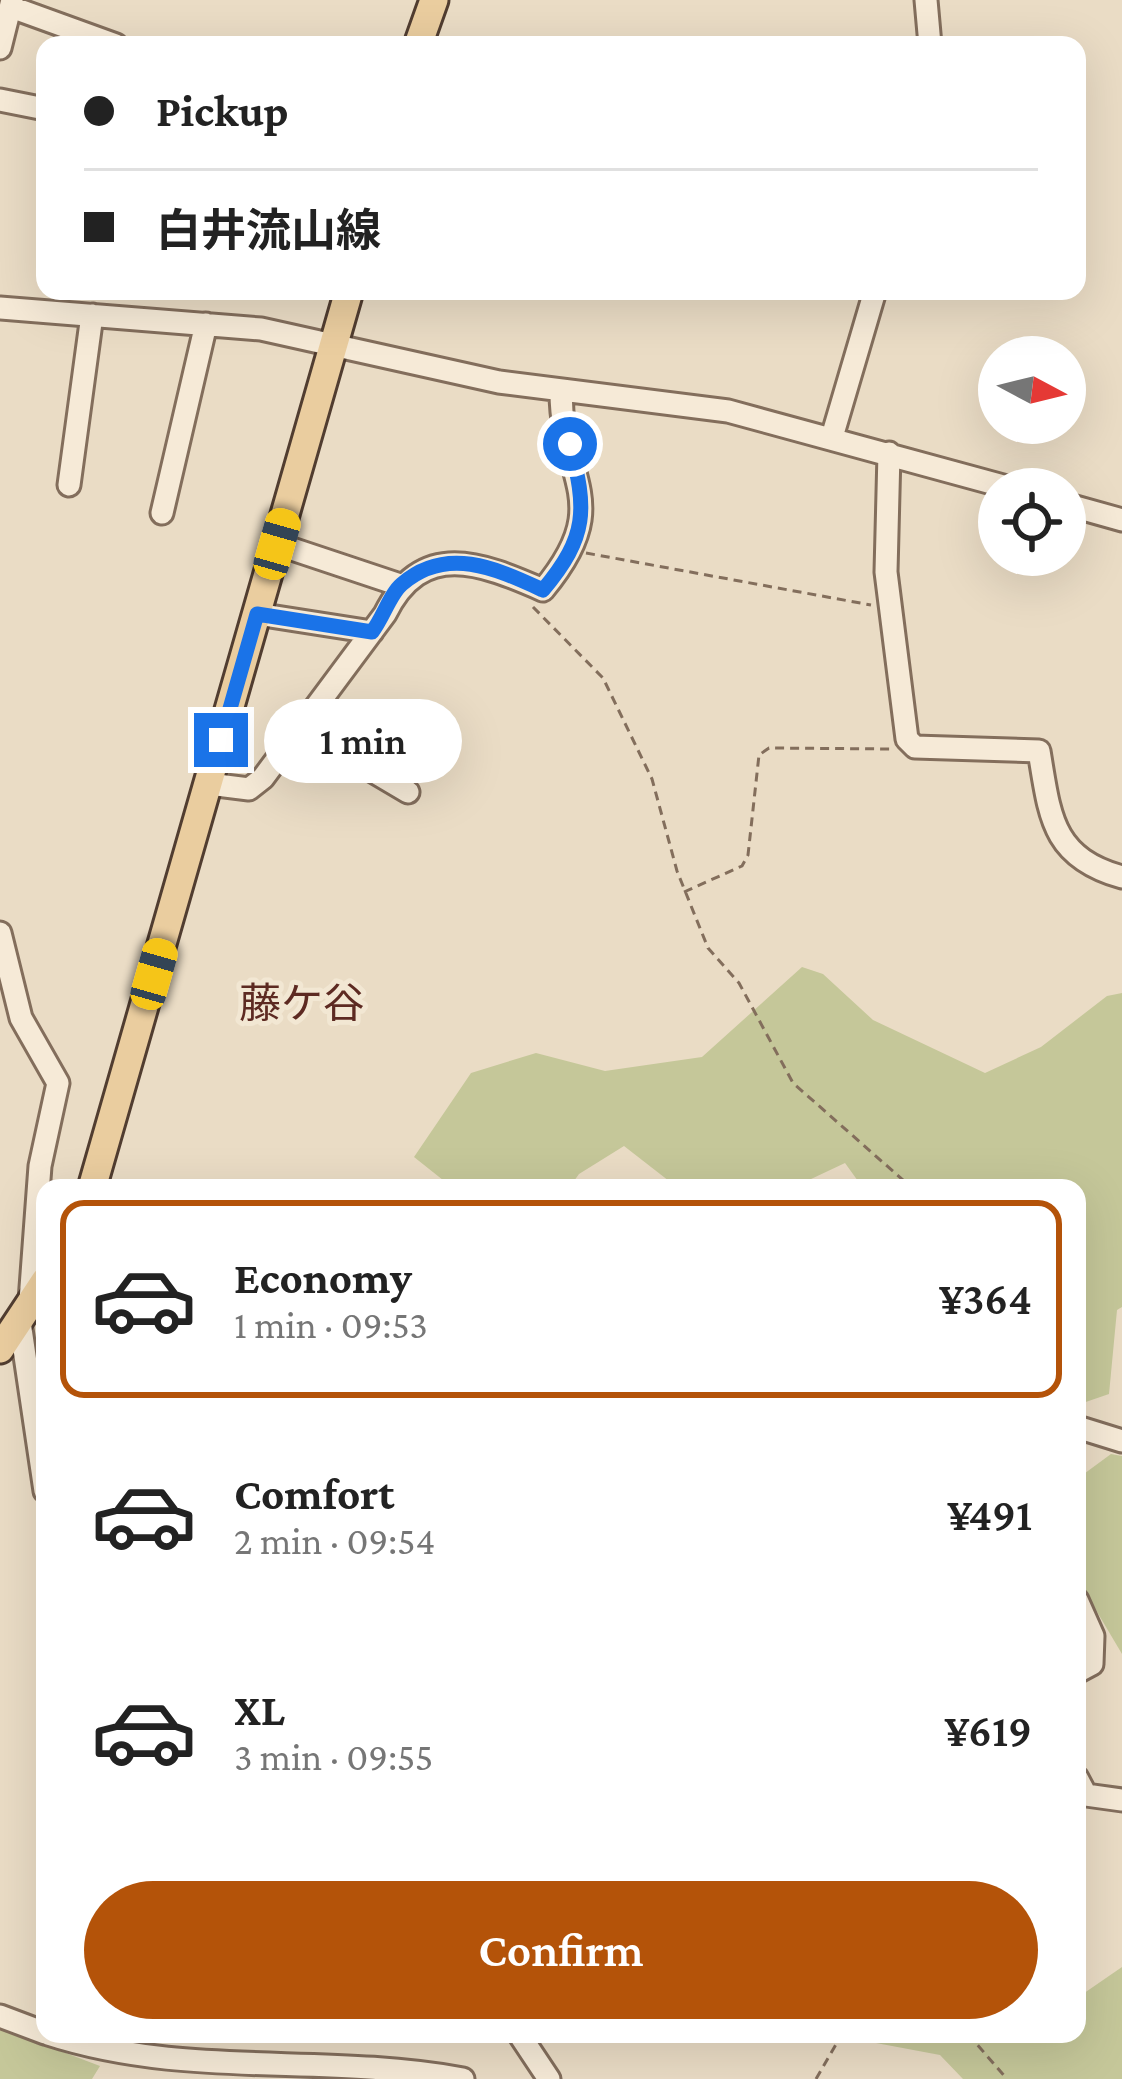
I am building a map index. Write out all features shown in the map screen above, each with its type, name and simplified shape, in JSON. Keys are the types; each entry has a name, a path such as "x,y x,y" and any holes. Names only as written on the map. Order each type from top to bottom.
{"main road":[{"path":"421,36 434,0"},
{"path":"95,1179 347,300"},
{"path":"0,1349 36,1296"}],"street":[{"path":"926,0 929,36"},
{"path":"0,48 11,3 94,36"},
{"path":"0,100 36,108"},
{"path":"832,437 872,300"},
{"path":"0,308 262,329 333,349 561,391 728,411 978,479"},
{"path":"69,485 92,315"},
{"path":"162,513 206,324"},
{"path":"209,784 249,789 372,632 400,585 439,565 464,561 543,590 573,551 583,513 561,391"},
{"path":"889,453 884,526 911,743 1040,751 1049,814 1067,850 1083,863 1122,878"},
{"path":"1086,510 1122,520"},
{"path":"277,544 400,585"},
{"path":"257,614 372,632"},
{"path":"300,728 408,792"},
{"path":"0,933 21,1018 58,1083 39,1179"},
{"path":"36,1205 25,1314 36,1411"},
{"path":"1086,1430 1122,1441"},
{"path":"1086,1626 1095,1652 1086,1667"},
{"path":"1086,1795 1122,1799"},
{"path":"0,2016 36,2029"},
{"path":"79,2043 139,2062 178,2067 463,2079"},
{"path":"525,2043 549,2079"}],"path":[{"path":"573,551 891,609"},
{"path":"543,590 532,608 603,678 633,736 652,779 684,892 707,948 739,983 794,1083 902,1179"},
{"path":"684,892 742,866 748,855 759,755 769,748 900,749 911,743"},
{"path":"816,2079 837,2043"},
{"path":"976,2043 1007,2079"}],"green space":[{"path":"802,967 823,974 873,1020 985,1073 1041,1047 1107,996 1122,993 1122,1307 1117,1310 1109,1394 1086,1402 1086,1179 857,1179 845,1163 811,1179 666,1179 624,1146 575,1179 442,1179 414,1157 471,1073 536,1053 605,1071 702,1057"},
{"path":"1111,1454 1122,1456 1122,1654 1086,1593 1086,1472"},
{"path":"1122,1967 1122,2079 963,2079 940,2055 876,2043 1086,2043 1086,1992"},
{"path":"0,2028 100,2066 92,2079 0,2079"}],"district":[{"name":"藤ケ谷","path":"302,1003"}],"route":[{"path":"221,740 257,614 372,632 400,585 439,565 464,561 494,568 543,590 570,557 583,513 570,444"}]}
